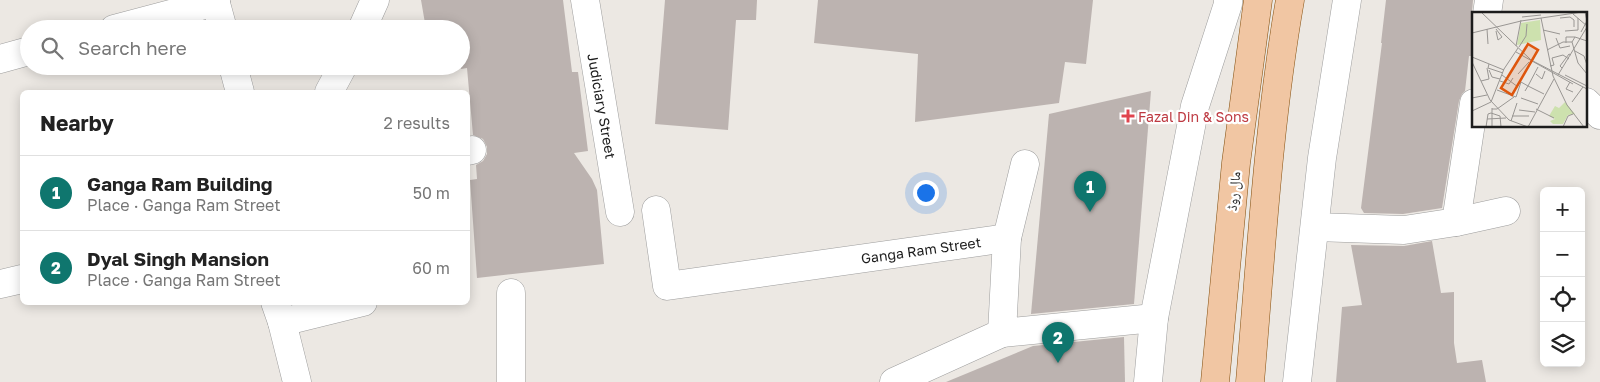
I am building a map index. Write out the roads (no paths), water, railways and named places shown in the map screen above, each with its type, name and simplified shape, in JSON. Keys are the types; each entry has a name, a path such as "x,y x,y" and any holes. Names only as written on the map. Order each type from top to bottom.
{"main road":[{"name":"مال روڈ","path":"1215,382 1236,163 1256,0"},
{"path":"1250,382 1266,186 1290,0"}],"street":[{"path":"366,20 375,0"},
{"name":"Judiciary Street","path":"585,0 620,212"},
{"path":"1148,382 1154,318 1195,106 1228,2 1256,0"},
{"path":"1297,382 1322,158 1347,0"},
{"path":"147,20 216,1 221,20"},
{"path":"0,59 20,53"},
{"path":"235,75 239,90"},
{"path":"330,90 338,75"},
{"path":"1588,104 1600,115"},
{"path":"1456,222 1472,116"},
{"path":"1002,333 1007,238 1025,164"},
{"name":"Ganga Ram Street","path":"656,210 667,286 1007,238"},
{"path":"1315,227 1404,230 1456,222 1506,211"},
{"path":"0,284 20,279"},
{"path":"511,293 511,382"},
{"path":"297,382 278,312 338,305"},
{"path":"894,382 1002,333 1154,318"}],"place":[{"name":"Fazal Din & Sons","path":"1128,116"},
{"name":"Ganga Ram Building","path":"1090,212"},
{"name":"Dyal Singh Mansion","path":"1058,363"}]}
